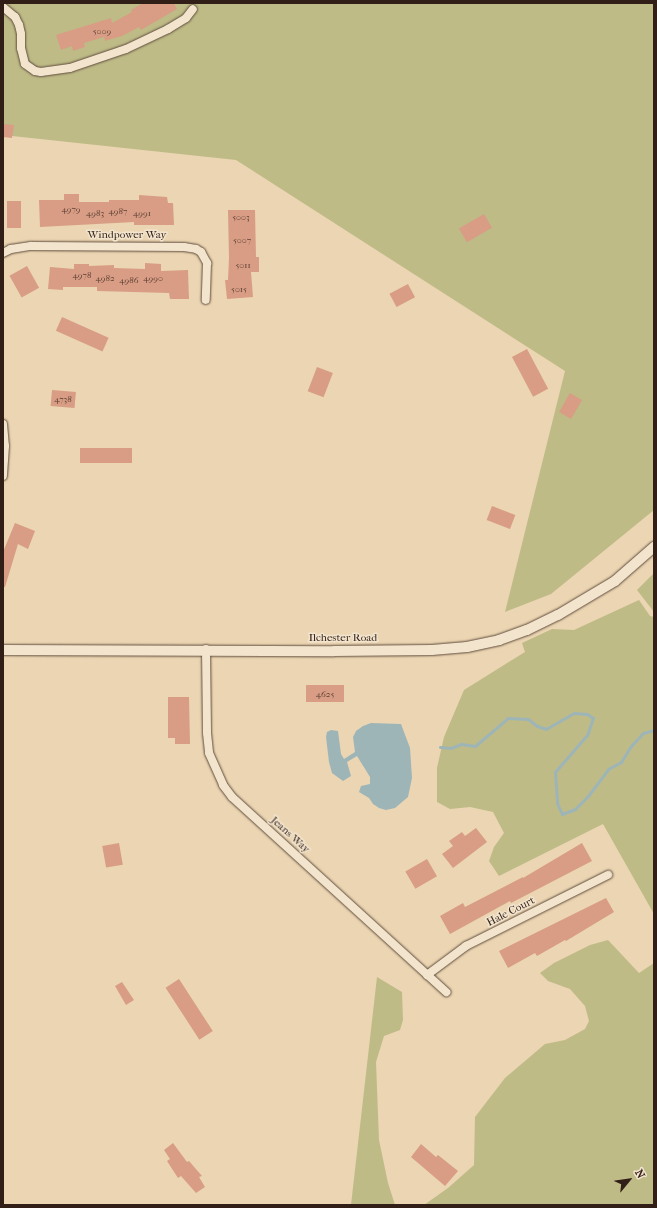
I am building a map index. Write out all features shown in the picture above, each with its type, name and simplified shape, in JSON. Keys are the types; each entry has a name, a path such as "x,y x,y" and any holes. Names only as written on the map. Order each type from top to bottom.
{"street":[{"path":"3,7 15,17 19,25 21,34 21,48 25,64 34,71 41,72 70,68 126,50 178,23 186,18 193,9"},
{"name":"Windpower Way","path":"3,252 10,249 31,246 184,247 196,249 201,252 207,264 206,300"},
{"path":"3,424 5,446 3,476"},
{"name":"Ilchester Road","path":"3,650 432,650 467,647 499,640 527,630 586,600 615,581 654,547"},
{"name":"Jeans Way","path":"206,650 207,733 209,753 215,770 223,785 232,797 446,992"},
{"name":"Hale Court","path":"427,975 466,946 608,875"}],"shaded area":[{"path":"3,3 654,3 654,510 551,594 505,612 565,371 236,160 3,135"},
{"path":"654,573 654,612 637,590"},
{"path":"639,600 650,616 654,617 654,914 603,824 499,876 489,861 494,847 504,833 493,812 470,807 450,809 437,802 437,768 444,737 464,690 525,652 522,643 552,629 574,630"},
{"path":"608,940 639,973 654,963 654,1205 424,1205 448,1188 474,1165 475,1117 505,1078 545,1044 565,1040 585,1029 589,1021 585,1006 570,989 548,981 540,973 554,963 590,945"},
{"path":"377,977 402,992 403,1020 400,1030 384,1036 376,1062 379,1140 388,1183 395,1205 351,1205"}],"water":[{"path":"371,723 401,724 410,748 412,778 408,797 395,808 386,810 379,808 373,804 369,798 359,792 361,786 370,784 370,777 357,756 347,762 351,776 343,781 332,773 329,762 326,737 327,732 331,730 338,731 341,754 344,759 355,752 353,737 356,731"}],"building":[{"path":"143,3 174,3 177,9 141,30 139,27 122,36 105,41 104,37 84,43 85,47 73,51 72,46 61,50 56,35 111,18 112,23 132,12 131,10"},
{"path":"3,124 14,125 12,138 3,137"},
{"path":"64,194 79,194 79,202 139,200 139,195 167,197 168,203 173,203 174,225 134,225 134,222 40,227 39,200 64,200"},
{"path":"7,201 21,201 21,228 7,228"},
{"path":"228,210 255,210 256,257 259,257 259,272 251,272 253,297 227,299 225,280 228,280 229,258"},
{"path":"484,214 492,228 467,242 459,228"},
{"path":"145,263 161,264 161,271 188,270 189,299 170,299 169,293 97,291 97,287 63,287 63,290 48,289 50,267 74,269 74,264 89,264 89,266 114,265 114,268 145,269"},
{"path":"27,266 39,288 22,298 10,276"},
{"path":"408,284 415,297 397,307 389,294"},
{"path":"62,317 109,338 102,351 56,331"},
{"path":"527,349 548,389 533,397 512,357"},
{"path":"317,367 333,373 324,397 308,391"},
{"path":"52,390 76,392 75,408 51,406"},
{"path":"570,393 582,400 571,419 559,412"},
{"path":"80,448 132,448 132,463 80,463"},
{"path":"492,506 515,515 510,529 487,520"},
{"path":"15,523 35,531 28,549 18,544 5,587 3,587 3,552"},
{"path":"306,685 344,685 344,702 306,702"},
{"path":"168,697 189,697 190,744 175,744 175,738 168,738"},
{"path":"476,828 487,842 453,868 442,854 453,846 449,841 462,832 465,836"},
{"path":"119,843 123,865 106,868 102,846"},
{"path":"582,843 592,861 511,903 510,901 450,934 440,916 463,903 465,907 523,878"},
{"path":"427,859 437,876 415,889 405,872"},
{"path":"606,898 614,912 566,941 565,940 537,956 535,953 508,968 499,951"},
{"path":"179,979 213,1031 199,1040 166,988"},
{"path":"122,982 134,1000 126,1005 115,986"},
{"path":"173,1143 187,1162 189,1161 202,1176 199,1177 205,1187 196,1193 181,1176 178,1178 167,1161 170,1159 164,1150"},
{"path":"421,1144 436,1157 438,1155 458,1171 445,1186 411,1157"}],"waterway":[{"path":"440,747 451,748 461,744 475,746 508,718 528,719 537,726 546,729 574,713 587,714 593,718 587,735 555,772 557,803 562,814 575,809 588,796 608,769 621,762 631,746 643,733 654,730"}]}
